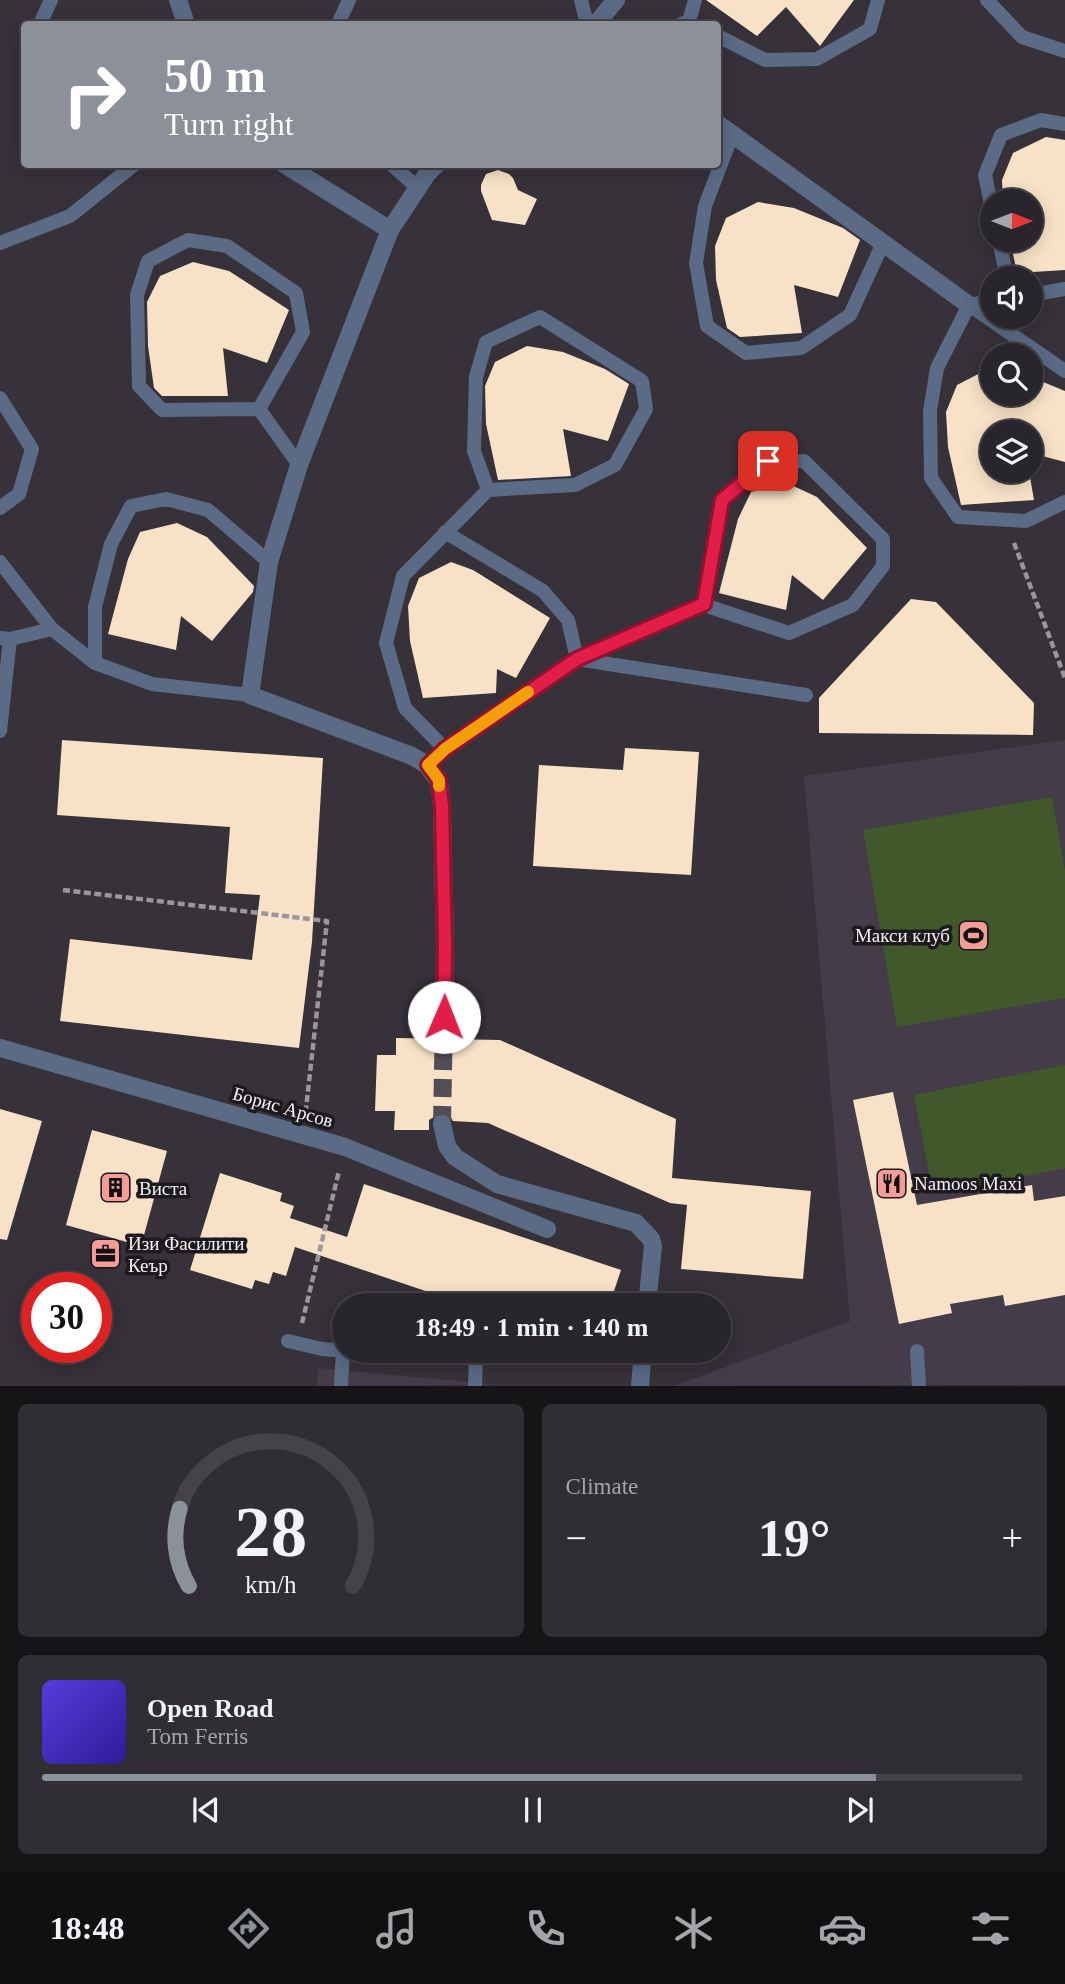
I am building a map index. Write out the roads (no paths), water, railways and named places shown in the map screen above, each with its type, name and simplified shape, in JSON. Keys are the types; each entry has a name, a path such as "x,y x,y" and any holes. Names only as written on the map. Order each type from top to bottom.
{"street":[{"path":"178,0 185,21"},
{"path":"598,21 616,0"},
{"path":"725,130 969,304"},
{"path":"290,168 390,230"},
{"path":"433,168 390,230 299,465 270,562 250,695 412,755 428,765 439,780 445,946 444,1017"},
{"name":"Борис Арсов","path":"0,1048 345,1147 547,1229"},
{"path":"442,1124 447,1146 455,1157 497,1184 636,1223 652,1239 648,1293"},
{"path":"640,1385 642,1363"}],"lane":[{"path":"41,21 51,0"},
{"path":"339,21 349,0"},
{"path":"581,0 586,21"},
{"path":"689,21 695,0"},
{"path":"721,38 765,60 817,59 870,29 878,0"},
{"path":"987,0 1022,37 1065,51"},
{"path":"988,189 985,175 1001,135 1041,120 1065,124"},
{"path":"0,243 70,216 130,168"},
{"path":"396,168 418,188"},
{"path":"715,168 705,206 696,263 707,326 746,353 801,348 850,315 883,243"},
{"path":"188,240 227,246 296,293 303,332 259,409 162,410 139,386 137,295 148,261 188,240"},
{"path":"1043,293 1065,289"},
{"path":"969,304 980,303"},
{"path":"969,304 1065,371"},
{"path":"969,304 937,368 930,411 931,478 958,517 1026,521 1065,502"},
{"path":"445,749 405,708 386,643 403,576 488,490 576,485 615,465 646,409 642,381 540,317 486,342 476,377 474,451 488,490"},
{"path":"0,398 32,449 19,494 0,508"},
{"path":"259,409 299,465"},
{"path":"428,765 445,749 577,659 704,604 789,633 853,604 883,566 883,539 804,461 768,461 722,500 704,604"},
{"path":"95,663 95,607 111,544 131,506 166,499 208,510 270,562"},
{"path":"445,532 543,591 568,621 577,659"},
{"path":"0,562 52,629 95,663 152,684 250,695"},
{"path":"0,731 5,639 52,629"},
{"path":"577,659 806,695"},
{"path":"293,1342 332,1350"},
{"path":"917,1351 919,1385"},
{"path":"341,1385 342,1363"},
{"path":"475,1385 476,1363"}],"tunnel":[{"path":"442,1124 444,1017"}],"place":[{"name":"Макси клуб","path":"973,935"},
{"name":"Namoos Maxi","path":"891,1183"},
{"name":"Виста","path":"116,1188"},
{"name":"Изи Фасилити Кеър","path":"105,1254"}]}
